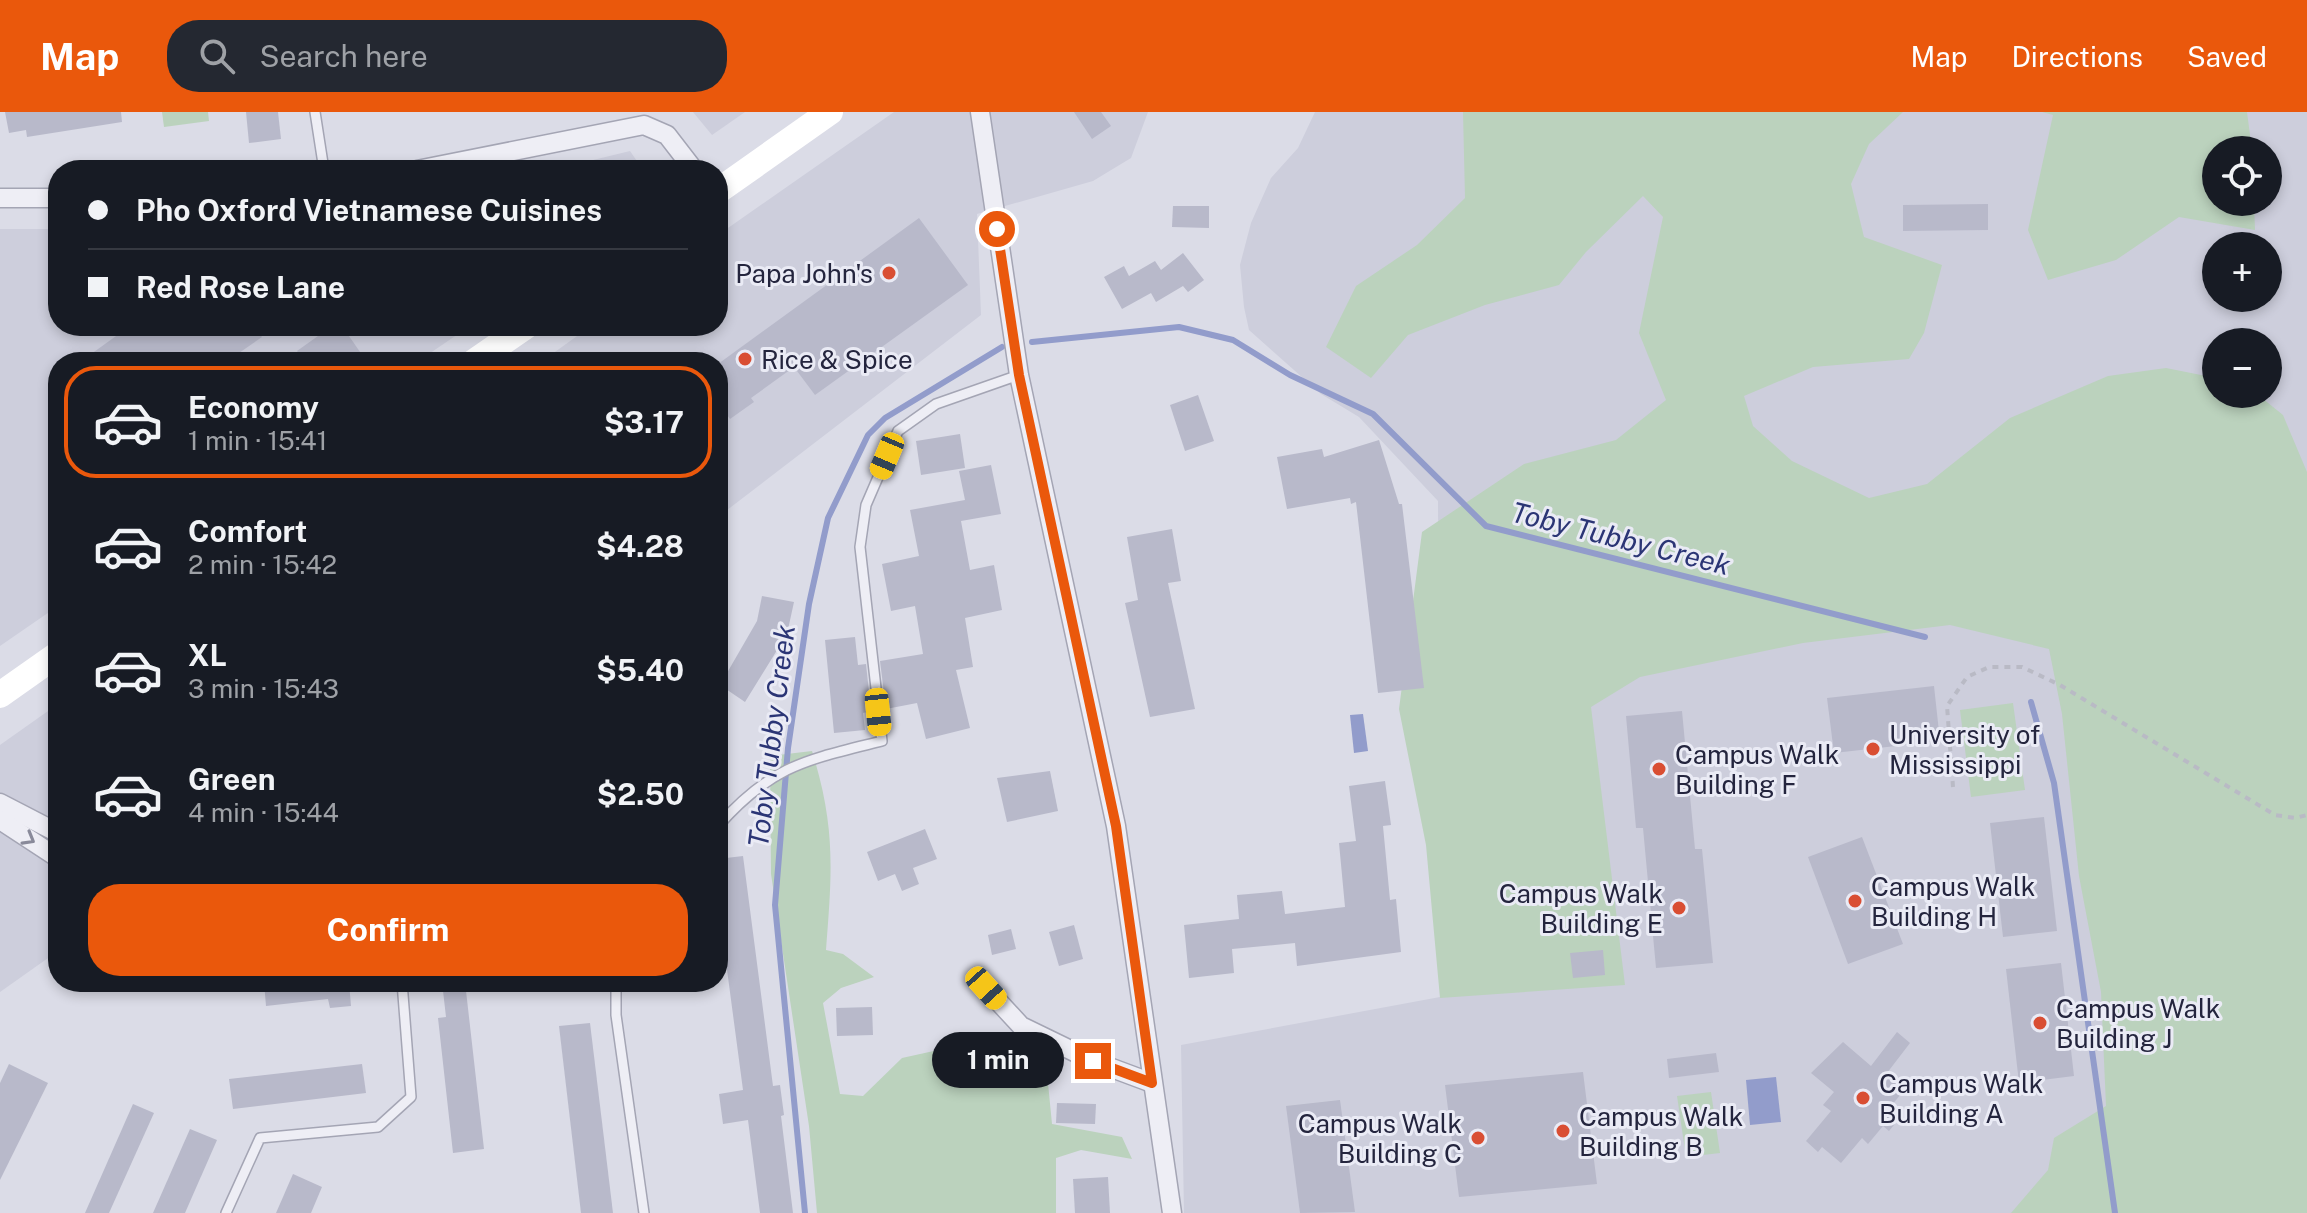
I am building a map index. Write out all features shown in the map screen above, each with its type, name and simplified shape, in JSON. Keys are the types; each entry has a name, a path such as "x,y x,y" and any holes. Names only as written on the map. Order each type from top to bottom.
{"main road":[{"path":"728,184 830,112"},
{"path":"488,352 512,336"},
{"path":"0,695 48,661"}],"street":[{"path":"980,112 1019,375 1116,826 1172,1213"},
{"path":"467,160 644,125 667,135 686,160"},
{"path":"0,198 48,198"},
{"path":"0,803 48,828"},
{"path":"0,820 48,851"},
{"path":"986,988 1021,1026 1093,1061 1152,1083"}],"lane":[{"path":"315,112 322,160"},
{"path":"728,815 746,795 797,763 882,741 860,547 866,505 898,431 936,404 1019,375"},
{"path":"226,1213 260,1138 378,1127 411,1097 403,992"},
{"path":"616,992 616,1015 644,1213"}],"path":[{"path":"1953,787 1947,706 1967,677 1989,667 2022,667 2060,685 2275,815 2295,818 2307,815"}],"shaded area":[{"path":"693,112 745,112 712,135"},
{"path":"894,112 1148,112 1131,158 1093,181 977,214 981,315 728,509 728,352 555,352 577,336 728,336 728,228"},
{"name":"University of Mississippi","path":"1315,112 2307,112 2307,1213 1184,1213 1181,1045 1440,997 1438,501 1359,417 1321,394 1249,330 1240,265 1251,223 1271,178 1298,148"},
{"path":"630,151 636,160 593,160"},
{"path":"0,229 48,229 48,336 455,336 432,352 48,352 48,613 0,646"},
{"path":"48,711 48,958 0,992 0,745"}],"green space":[{"path":"162,112 208,112 209,121 164,127"},
{"path":"1463,112 1903,112 1869,144 1851,184 1864,237 1942,265 1924,333 1909,359 1813,367 1744,396 1753,426 1792,461 1869,498 1927,484 2010,418 2108,376 2166,368 2202,375 2202,408 2274,408 2283,415 2307,472 2307,1213 2011,1213 2048,1170 2054,1138 2106,1106 2101,992 2079,876 2062,714 2049,649 1950,625 1803,643 1640,677 1591,707 1625,985 1440,998 1426,845 1399,709 1422,532 1524,464 1616,440 1666,400 1639,333 1663,217 1643,196 1586,252 1559,285 1485,305 1408,335 1371,378 1326,347 1356,286 1417,245 1465,198"},
{"path":"2042,112 2247,112 2250,136 2202,136 2202,216 2254,216 2255,230 2179,217 2116,260 2048,280 2028,230 2053,115"},
{"path":"2013,703 2025,790 1971,797 1960,710"},
{"path":"812,751 829,827 830,897 826,950 843,954 874,977 841,988 823,1003 840,1094 863,1096 902,1058 1006,1035 1047,1073 1052,1124 1122,1137 1132,1159 1081,1150 1056,1158 1056,1213 817,1213 809,1126 771,874 770,756"},
{"path":"1711,1092 1720,1153 1686,1157 1677,1096"}],"water":[{"path":"1363,714 1368,751 1354,753 1350,715"},
{"path":"1776,1077 1781,1122 1750,1125 1746,1080"}],"building":[{"path":"5,112 121,112 122,122 27,137 26,130 9,133"},
{"path":"246,112 278,112 281,139 249,143"},
{"path":"1074,112 1101,112 1111,126 1092,139"},
{"path":"1988,204 1988,230 1903,231 1903,205"},
{"path":"1173,206 1209,206 1209,228 1172,227"},
{"path":"919,218 968,285 815,395 794,367 751,398 754,402 730,419 728,357"},
{"path":"1183,253 1204,280 1188,292 1183,286 1156,302 1151,293 1122,309 1104,277 1124,266 1129,276 1155,261 1161,270"},
{"path":"116,336 262,337 240,352 94,352"},
{"path":"318,336 349,336 360,352 298,352"},
{"path":"1198,395 1214,441 1185,451 1170,405"},
{"path":"960,434 965,468 921,475 916,441"},
{"path":"1379,440 1399,504 1402,504 1424,688 1378,693 1356,502 1351,504 1350,498 1287,509 1277,457 1322,449 1324,457"},
{"path":"991,465 1001,514 961,521 970,570 994,565 1002,610 965,618 973,667 956,670 970,728 926,739 917,703 886,709 880,661 923,654 915,606 891,611 882,564 919,556 910,510 965,500 959,471"},
{"path":"1172,529 1181,581 1168,583 1195,709 1150,717 1125,603 1138,600 1127,537"},
{"path":"762,596 794,602 787,634 745,702 728,690 728,671 757,621"},
{"path":"855,637 858,665 866,664 871,711 863,713 865,730 834,733 825,640"},
{"path":"1934,686 1940,741 1834,753 1827,698"},
{"path":"1682,711 1695,849 1702,849 1713,963 1656,968 1643,828 1636,828 1626,716"},
{"path":"1050,771 1058,811 1007,822 997,778"},
{"path":"1385,781 1391,825 1383,826 1390,900 1396,899 1401,952 1297,966 1295,943 1232,949 1234,973 1189,978 1184,925 1239,919 1237,895 1282,891 1285,914 1345,907 1339,843 1356,841 1349,786"},
{"path":"2044,817 2057,931 2003,937 1990,823"},
{"path":"925,829 937,859 913,868 919,884 902,891 895,874 878,881 867,852"},
{"name":"Campus Walk Building H","path":"1862,837 1903,944 1848,964 1808,857"},
{"path":"743,856 773,1086 780,1085 793,1213 760,1213 748,1120 723,1124 719,1094 743,1090 728,977 728,858"},
{"path":"1074,925 1083,959 1059,966 1049,932"},
{"path":"1011,929 1016,949 992,955 988,935"},
{"path":"1603,950 1605,975 1573,978 1570,953"},
{"name":"Campus Walk Building J","path":"2061,963 2074,1076 2019,1083 2006,969"},
{"path":"265,992 350,992 351,1006 330,1008 328,999 266,1006"},
{"path":"443,992 466,992 484,1149 453,1153 438,1018 446,1017"},
{"path":"872,1007 873,1035 837,1036 836,1008"},
{"path":"590,1023 613,1213 581,1213 559,1026"},
{"name":"Campus Walk Building A","path":"1897,1032 1910,1043 1887,1073 1905,1089 1892,1105 1903,1114 1889,1131 1883,1126 1868,1144 1862,1138 1841,1163 1822,1147 1818,1152 1806,1141 1831,1111 1823,1105 1834,1092 1811,1073 1843,1042 1871,1066"},
{"path":"1716,1053 1719,1072 1669,1078 1667,1059"},
{"path":"9,1064 48,1083 0,1180 0,1083"},
{"path":"362,1064 366,1093 233,1109 229,1079"},
{"path":"1583,1072 1597,1184 1459,1197 1445,1085"},
{"path":"1340,1100 1355,1212 1300,1213 1286,1106"},
{"path":"1057,1103 1096,1104 1095,1124 1056,1123"},
{"path":"133,1104 154,1113 109,1213 85,1213"},
{"path":"190,1129 217,1140 185,1213 153,1213"},
{"path":"293,1174 322,1187 311,1213 276,1213"},
{"path":"1108,1177 1110,1213 1075,1213 1073,1179"}],"waterway":[{"name":"Toby Tubby Creek","path":"1032,342 1179,327 1233,340 1290,375 1373,414 1486,526 1925,637"},
{"name":"Toby Tubby Creek","path":"805,1213 775,905 788,748 809,604 828,518 868,435 885,418 1002,347"},
{"name":"Toby Tubby Creek","path":"2031,702 2054,783 2115,1213"}],"place":[{"name":"Papa John's","path":"889,273"},
{"name":"Rice & Spice","path":"745,359"},
{"name":"University of Mississippi","path":"1873,749"},
{"name":"Campus Walk Building F","path":"1659,769"},
{"name":"Campus Walk Building H","path":"1855,901"},
{"name":"Campus Walk Building E","path":"1679,908"},
{"name":"Campus Walk Building J","path":"2040,1023"},
{"name":"Campus Walk Building A","path":"1863,1098"},
{"name":"Campus Walk Building B","path":"1563,1131"},
{"name":"Campus Walk Building C","path":"1478,1138"}],"route":[{"path":"997,229 1019,375 1116,826 1152,1083 1093,1061"}]}
